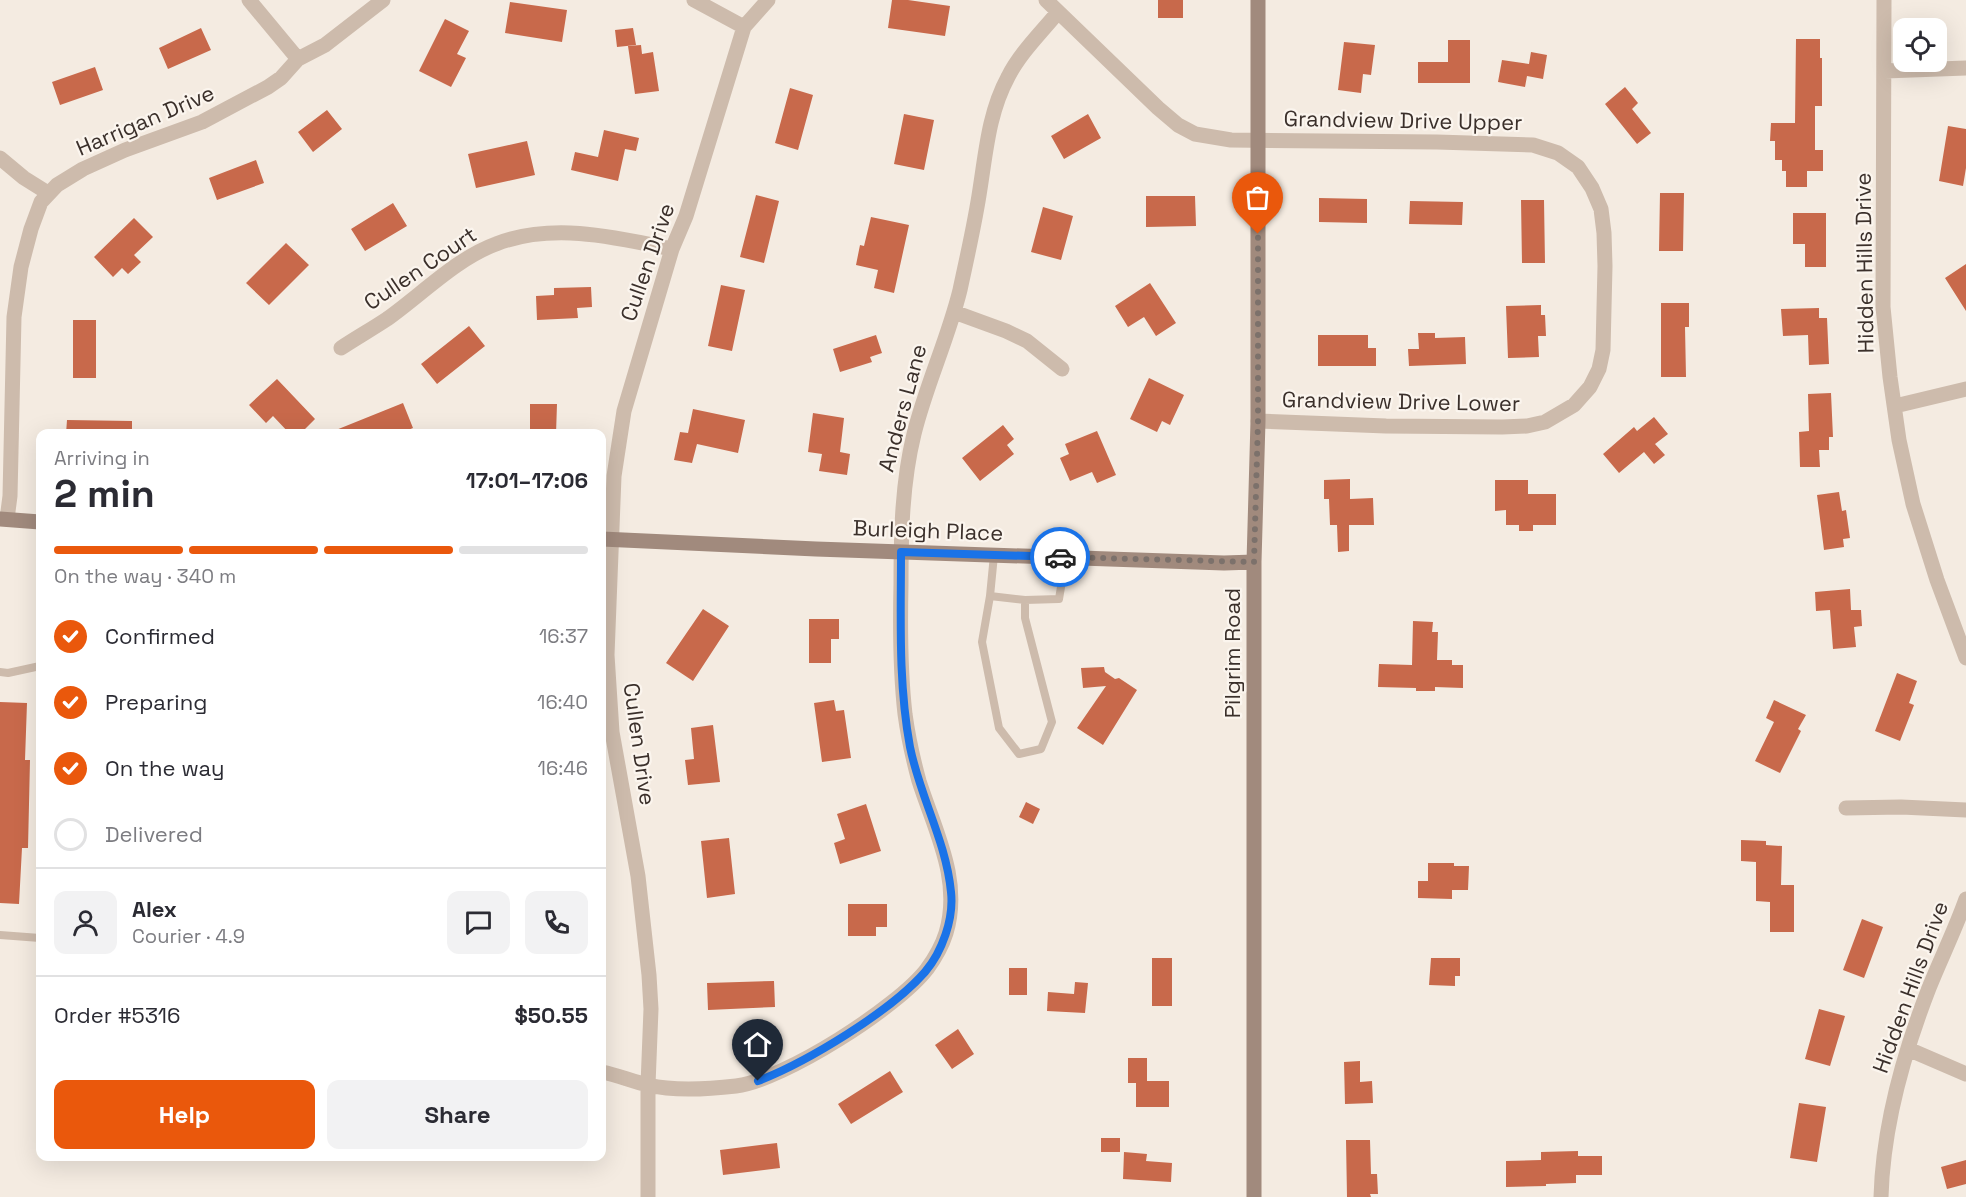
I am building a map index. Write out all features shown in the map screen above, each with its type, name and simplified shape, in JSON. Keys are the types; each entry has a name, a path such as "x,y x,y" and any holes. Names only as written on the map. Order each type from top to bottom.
{"main road":[{"name":"Pilgrim Road","path":"1254,1197 1254,562 1258,421 1258,0"},
{"path":"3,519 36,522"},
{"name":"Burleigh Place","path":"606,539 901,552 1254,562"}],"street":[{"path":"249,0 298,59"},
{"name":"Harrigan Drive","path":"3,519 10,496 14,317 21,267 28,239 42,202 48,193 66,179 103,159 202,122 268,87 281,78 298,59 325,45 383,0"},
{"path":"694,0 744,27 768,0"},
{"name":"Grandview Drive Upper","path":"1046,0 1158,108 1178,125 1195,134 1231,140 1533,145 1558,153 1578,167 1592,188 1600,208 1605,266 1603,350 1599,369 1590,387 1574,405"},
{"name":"Hidden Hills Drive","path":"1884,0 1883,307 1887,355 1899,440 1913,504 1937,580 1966,658"},
{"name":"Anders Lane","path":"606,1073 648,1085 683,1088 737,1086 778,1074 826,1047 886,1007 926,971 939,952 950,916 952,895 943,849 919,781 905,717 900,653 904,488 914,435 954,312 970,243 986,140 1000,95 1020,57 1058,12"},
{"name":"Cullen Drive","path":"648,1197 651,1009 642,907 612,732 607,655 606,539 624,411 672,249 686,216 744,27"},
{"path":"1885,71 1966,68"},
{"path":"0,158 24,178 48,193"},
{"name":"Cullen Court","path":"341,348 387,319 475,254 513,238 531,235 599,235 672,249"},
{"path":"954,312 1028,341 1062,369"},
{"path":"1895,406 1966,388"},
{"name":"Grandview Drive Lower","path":"1258,421 1502,428 1545,422 1574,405"},
{"path":"1846,808 1901,807 1966,810"},
{"name":"Hidden Hills Drive","path":"1881,1197 1883,1161 1899,1078 1929,988 1966,899"},
{"path":"1908,1049 1966,1074"}],"lane":[{"path":"994,555 982,642 999,728 1019,754 1041,749 1052,722 1025,618 1025,600"},
{"path":"990,596 1025,600 1059,599 1066,557"},
{"path":"0,672 8,673 36,667"},
{"path":"0,936 36,938"}],"building":[{"path":"892,0 950,6 945,36 888,28"},
{"path":"1158,0 1183,0 1183,18 1158,18"},
{"path":"510,2 567,10 562,42 505,33"},
{"path":"445,19 469,31 457,54 466,58 451,87 419,71"},
{"path":"201,28 211,50 168,69 159,48"},
{"path":"633,28 636,45 617,47 615,30"},
{"path":"1796,39 1820,39 1820,58 1822,58 1822,106 1815,106 1815,150 1823,150 1823,171 1807,171 1807,187 1786,187 1786,171 1782,171 1782,160 1775,160 1775,141 1770,141 1771,123 1795,123"},
{"path":"1448,40 1470,40 1470,83 1418,83 1418,62 1448,62"},
{"path":"1344,42 1375,45 1371,75 1363,74 1361,93 1338,90"},
{"path":"641,45 642,54 653,52 659,91 635,94 628,46"},
{"path":"1531,52 1547,55 1543,79 1527,76 1525,87 1498,82 1502,60 1529,64"},
{"path":"95,67 103,90 60,105 52,82"},
{"path":"1625,87 1638,103 1632,109 1651,133 1637,144 1605,104"},
{"path":"790,88 813,95 798,150 775,143"},
{"path":"327,110 342,129 313,152 298,132"},
{"path":"904,114 934,120 924,170 894,164"},
{"path":"1088,114 1101,138 1064,159 1051,136"},
{"path":"1948,126 1966,129 1966,168 1963,186 1939,181"},
{"path":"604,130 639,138 636,151 625,149 618,181 571,170 575,152 598,157"},
{"path":"527,141 535,175 476,188 468,154"},
{"path":"256,160 264,183 217,200 209,178"},
{"path":"1660,193 1684,193 1683,251 1659,251"},
{"path":"756,195 779,201 764,263 740,257"},
{"path":"1146,196 1195,196 1196,226 1146,227"},
{"path":"1319,198 1367,199 1367,223 1319,222"},
{"path":"1521,200 1544,200 1545,263 1522,263"},
{"path":"1410,201 1463,202 1462,225 1409,224"},
{"path":"393,203 407,226 365,251 351,229"},
{"path":"1043,207 1073,216 1061,260 1031,252"},
{"path":"1793,213 1826,213 1826,267 1805,267 1805,244 1793,244"},
{"path":"871,217 909,225 894,293 874,288 878,270 856,265 860,245 864,246"},
{"path":"134,218 153,237 134,255 141,262 128,274 122,268 113,277 94,257"},
{"path":"286,243 309,265 269,305 246,283"},
{"path":"1966,264 1966,311 1945,278"},
{"path":"1150,283 1176,323 1156,336 1144,317 1128,327 1115,306"},
{"path":"721,285 745,290 732,351 708,346"},
{"path":"591,287 592,307 577,308 578,318 537,320 536,296 554,295 554,288"},
{"path":"1661,303 1689,303 1689,327 1685,327 1686,377 1661,377"},
{"path":"1541,305 1541,315 1545,315 1546,336 1538,336 1539,357 1508,358 1506,306"},
{"path":"1819,308 1819,318 1827,318 1829,364 1809,365 1808,335 1783,336 1781,309"},
{"path":"73,320 96,320 96,378 73,378"},
{"path":"469,326 485,346 437,384 421,364"},
{"path":"1418,333 1435,333 1435,338 1465,337 1466,364 1409,366 1408,349 1419,349"},
{"path":"876,335 882,353 870,357 872,362 840,372 833,349"},
{"path":"1318,335 1368,335 1368,348 1376,348 1376,366 1318,366"},
{"path":"1149,378 1184,395 1170,425 1162,421 1157,432 1130,419"},
{"path":"277,379 315,419 305,429 285,429 273,416 266,423 249,405"},
{"path":"1831,393 1833,437 1829,437 1829,450 1819,450 1820,467 1800,467 1799,432 1809,431 1808,394"},
{"path":"403,403 413,428 410,429 338,429"},
{"path":"530,404 557,404 556,429 530,429"},
{"path":"693,409 745,420 738,453 697,444 692,463 674,460 680,432 688,433"},
{"path":"813,413 844,418 840,452 850,454 847,475 819,471 822,454 808,452"},
{"path":"1654,417 1668,434 1655,444 1665,455 1654,464 1644,452 1619,473 1603,454 1634,427 1637,431"},
{"path":"67,420 132,421 132,429 66,429"},
{"path":"1003,425 1014,439 1007,445 1014,454 980,481 962,458"},
{"path":"1097,431 1116,475 1097,483 1092,472 1070,481 1060,458 1069,454 1065,444"},
{"path":"1350,479 1350,499 1373,498 1374,525 1349,525 1349,551 1338,552 1337,525 1330,525 1329,499 1324,499 1324,480"},
{"path":"1495,480 1528,480 1528,494 1556,494 1556,525 1533,525 1533,531 1519,531 1519,525 1506,525 1506,510 1495,511"},
{"path":"1839,492 1842,511 1846,510 1850,538 1843,539 1844,547 1824,550 1817,495"},
{"path":"1850,589 1851,610 1861,610 1862,626 1854,627 1856,647 1833,649 1830,610 1816,611 1815,592"},
{"path":"703,609 729,626 693,681 666,663"},
{"path":"809,619 839,619 839,639 831,639 831,663 809,663"},
{"path":"1413,621 1433,622 1432,632 1438,632 1437,660 1452,660 1452,665 1463,665 1463,688 1435,687 1435,691 1416,691 1416,688 1378,687 1379,664 1412,665"},
{"path":"1104,667 1105,672 1115,679 1119,678 1137,690 1103,745 1077,728 1106,686 1083,688 1081,668"},
{"path":"1897,673 1917,681 1909,703 1914,705 1900,741 1875,731"},
{"path":"834,700 836,711 844,710 851,758 822,762 814,703"},
{"path":"1774,700 1806,715 1798,729 1801,731 1780,773 1755,761 1774,722 1766,718"},
{"path":"0,702 27,703 25,760 30,760 28,848 22,848 19,904 0,903"},
{"path":"713,725 720,782 688,785 685,760 694,759 691,728"},
{"path":"1026,802 1040,809 1033,824 1019,817"},
{"path":"866,804 881,851 840,864 834,843 845,839 837,814"},
{"path":"729,838 735,894 707,898 701,841"},
{"path":"1741,840 1766,841 1766,845 1782,846 1781,885 1794,885 1794,932 1770,932 1770,902 1756,901 1756,862 1741,861"},
{"path":"1428,863 1454,863 1454,866 1469,866 1468,890 1452,890 1452,899 1418,898 1418,881 1428,881"},
{"path":"848,904 887,904 887,927 876,927 876,936 848,936"},
{"path":"1862,919 1883,927 1864,978 1843,970"},
{"path":"1152,958 1172,958 1172,1006 1152,1006"},
{"path":"1431,958 1460,958 1460,976 1455,976 1455,986 1429,985"},
{"path":"1009,968 1027,968 1027,995 1009,995"},
{"path":"774,981 775,1007 708,1010 707,983"},
{"path":"1075,982 1088,983 1085,1013 1047,1011 1048,992 1074,994"},
{"path":"1819,1009 1845,1016 1830,1066 1805,1059"},
{"path":"958,1029 974,1054 952,1069 935,1045"},
{"path":"1128,1058 1147,1058 1147,1081 1169,1081 1169,1107 1136,1107 1136,1083 1128,1083"},
{"path":"1360,1061 1360,1082 1372,1081 1373,1103 1345,1104 1344,1062"},
{"path":"890,1071 903,1092 851,1124 838,1104"},
{"path":"1799,1103 1826,1107 1817,1162 1790,1158"},
{"path":"1101,1138 1120,1138 1120,1152 1101,1152"},
{"path":"1346,1140 1370,1140 1371,1174 1377,1174 1378,1194 1370,1194 1371,1197 1347,1197"},
{"path":"777,1143 780,1168 723,1175 720,1150"},
{"path":"1578,1151 1578,1156 1602,1156 1602,1175 1576,1175 1576,1183 1506,1187 1506,1161 1541,1160 1541,1152"},
{"path":"1124,1152 1147,1154 1146,1161 1172,1163 1171,1182 1123,1179"},
{"path":"1966,1160 1966,1184 1947,1189 1941,1167"}],"way so far":[{"path":"1060,557 1254,562 1258,421 1258,234"}],"route":[{"path":"758,1081 778,1074 826,1047 886,1007 926,971 939,952 945,935 952,895 949,875 943,849 919,781 905,717 900,653 901,552 1060,557"}]}
